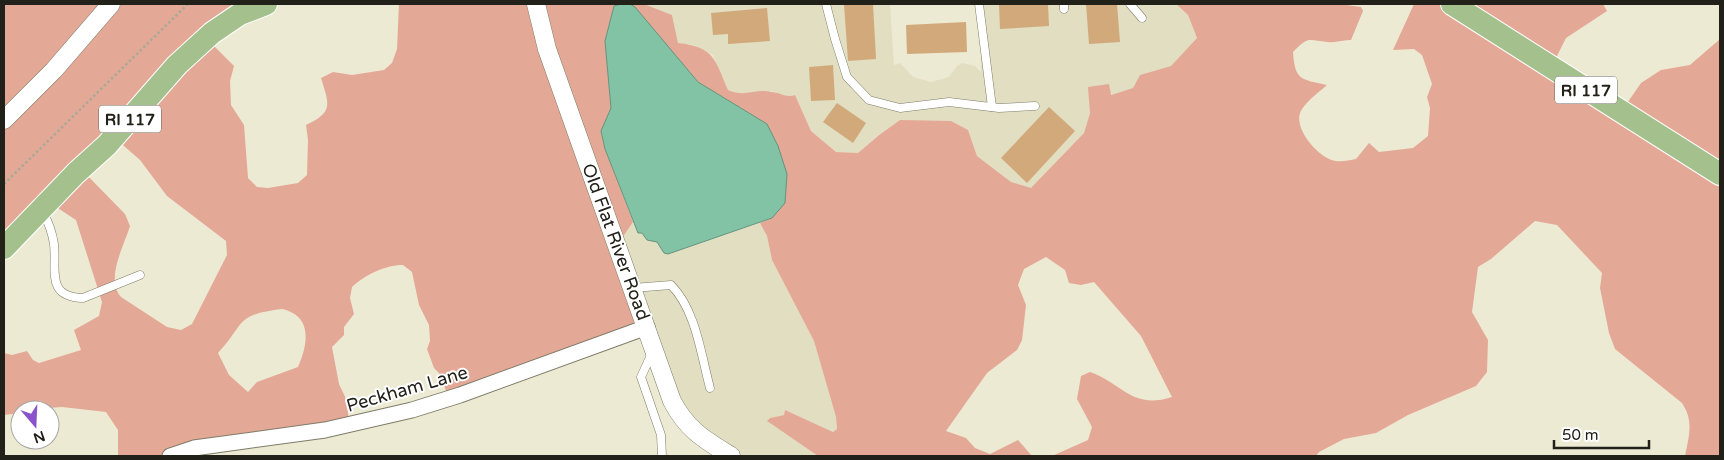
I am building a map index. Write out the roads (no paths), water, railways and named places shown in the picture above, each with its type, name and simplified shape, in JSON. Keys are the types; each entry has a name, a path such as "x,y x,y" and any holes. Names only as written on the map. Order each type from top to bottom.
{"main road":[{"name":"RI 117","path":"4,248 107,145 177,65 212,33 240,14 266,4"},
{"name":"RI 117","path":"1452,4 1720,174"}],"street":[{"path":"4,120 54,70 111,4"},
{"name":"Old Flat River Road","path":"536,4 547,49 672,401 680,415 694,432 731,456"},
{"name":"Peckham Lane","path":"170,456 194,448 325,430 412,410 460,396 647,327"}],"lane":[{"path":"826,4 834,39 847,77 869,100 900,108 949,102 992,107 1035,106"},
{"path":"979,4 992,107"},
{"path":"1130,4 1142,18"},
{"path":"42,208 52,231 55,254 54,273 59,289 72,297 82,298 140,275"},
{"path":"633,288 671,285 680,295 695,332 710,388"},
{"path":"654,349 641,378 661,435 662,456"}]}
